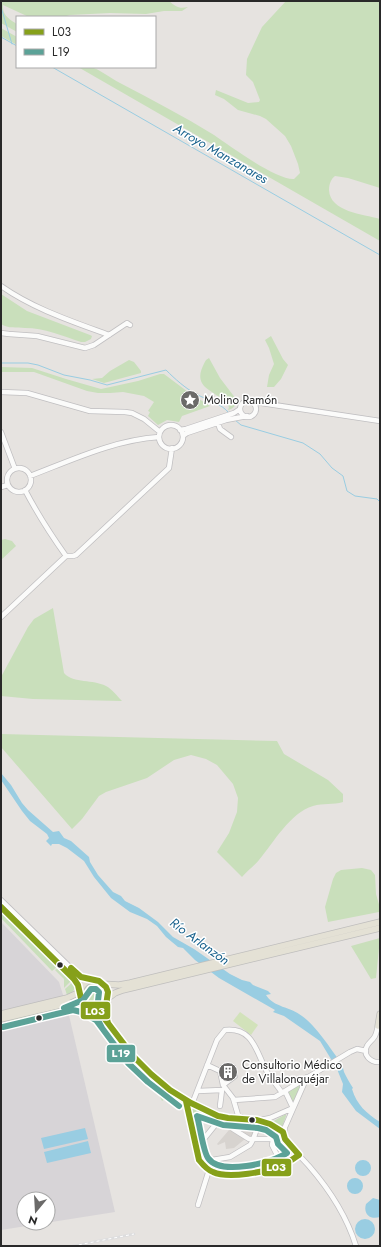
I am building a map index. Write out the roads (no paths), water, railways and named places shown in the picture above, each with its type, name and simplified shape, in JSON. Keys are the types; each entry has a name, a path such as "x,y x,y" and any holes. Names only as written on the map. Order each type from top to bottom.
{"main road":[{"path":"103,984 122,984 380,922"},
{"path":"1,1019 69,1003 78,1002 92,1008 100,1007 119,991 380,928"},
{"path":"1,1014 67,998 80,991 85,983 96,980 103,984 107,990 106,1001"},
{"path":"80,991 81,1001 84,1005"},
{"path":"379,1024 380,1014"}],"street":[{"path":"1,286 15,296 49,313 109,335"},
{"path":"1,333 37,336 85,348 94,345 127,323 130,325"},
{"path":"1,392 27,393 90,411 132,413 144,419 160,435"},
{"path":"248,401 254,405 255,410"},
{"path":"183,436 176,426 168,425 162,429 160,441 165,447 172,448 179,446 183,436 187,433 218,423 240,409 242,404 248,401 380,421"},
{"path":"180,430 226,418 238,419 252,415 255,410 266,404"},
{"path":"240,409 243,414 248,416"},
{"path":"218,423 220,429 231,437"},
{"path":"1,432 15,469"},
{"path":"30,476 97,450 128,441 160,435"},
{"path":"1,616 68,556 76,555 169,468 172,448"},
{"path":"22,468 29,473 30,476 29,486 25,490 17,491 12,489 8,484 9,474 15,469 22,468"},
{"path":"1,487 8,484"},
{"path":"25,490 50,533 68,556"},
{"path":"1,900 75,972 84,978 96,980"},
{"path":"1,907 74,979 80,991"},
{"path":"106,1001 106,1018"},
{"path":"92,1008 106,1018 125,1046 142,1065 158,1080 192,1104 218,1116 260,1120 270,1120 293,1108"},
{"path":"379,1024 372,1041 368,1044 366,1054 373,1062 380,1062"},
{"path":"192,1104 217,1040 223,1031 228,1029 240,1031 252,1040 267,1072 283,1092 293,1108"},
{"path":"372,1041 380,1041"},
{"path":"234,1100 272,1098 346,1054 357,1049 366,1051"},
{"path":"207,1065 220,1071 224,1088 220,1106"},
{"path":"198,1091 224,1088 235,1076"},
{"path":"283,1131 307,1077"},
{"path":"299,1082 302,1083 303,1086"},
{"path":"224,1088 234,1100 235,1117 233,1129 246,1138 285,1140"},
{"path":"186,1101 200,1162 209,1170 233,1177 282,1165 299,1155"},
{"path":"285,1111 290,1116"},
{"path":"200,1162 234,1155 251,1144 260,1120"},
{"path":"270,1120 283,1131 285,1140 310,1167 331,1196 347,1222 356,1246"},
{"path":"196,1146 199,1145 216,1124"},
{"path":"273,1140 272,1145 282,1165"},
{"path":"198,1205 209,1170"}],"water":[{"name":"Río Arlanzón","path":"1,773 28,810 53,832 59,831 64,838 71,841 89,857 90,862 98,875 113,892 158,922 173,937 194,949 230,974 268,991 271,994 266,995 273,1002 298,1013 307,1020 323,1038 342,1064 344,1072 353,1088 354,1095 359,1104 366,1112 380,1122 380,1129 356,1111 342,1092 343,1084 337,1069 320,1041 284,1016 273,1012 275,1010 219,978 195,960 183,948 178,947 166,937 157,926 147,919 130,912 111,898 94,877 84,861 67,848 59,844 52,844 51,846 46,841 49,838 47,834 30,821 22,811 1,780"},
{"path":"85,1128 88,1139 44,1149 41,1138"},
{"path":"88,1141 91,1153 47,1163 44,1152"},
{"path":"363,1160 370,1165 371,1168 366,1175 363,1176 356,1171 355,1168 360,1161"},
{"path":"355,1178 362,1183 363,1186 358,1193 355,1194 348,1189 347,1186 352,1179"},
{"path":"373,1198 380,1200 380,1217 373,1218 366,1213 366,1204"},
{"path":"365,1219 372,1222 375,1229 372,1236 365,1239 358,1236 355,1229 358,1222"}],"waterway":[{"path":"1,7 12,44"},
{"name":"Arroyo Manzanares","path":"1,37 16,45"},
{"name":"Arroyo Manzanares","path":"54,68 380,255"},
{"path":"1,363 28,363 38,365 64,375 107,385 166,370 188,389 218,404 229,413"},
{"path":"235,420 241,425 303,443 320,454 332,468 343,476 347,491 355,496 377,499 380,502"}],"railway":[{"path":"73,1246 134,1234"}],"place":[{"name":"Molino Ramón","path":"190,400"},
{"name":"Consultorio Médico de Villalonquéjar","path":"228,1072"}]}
